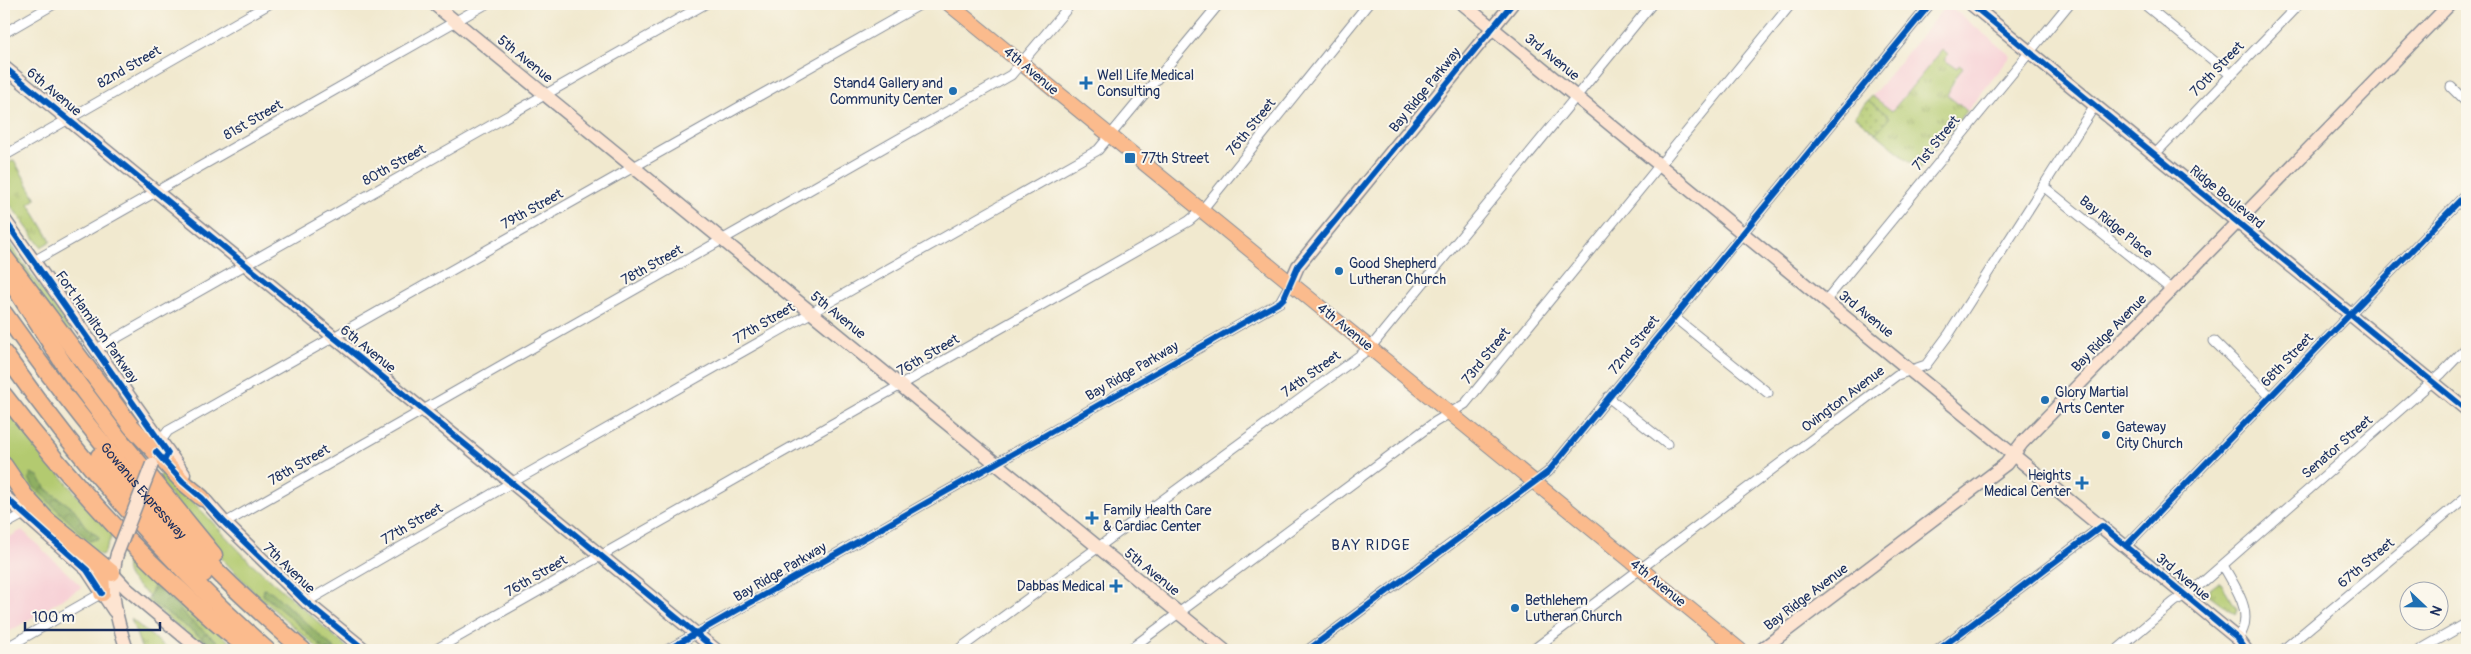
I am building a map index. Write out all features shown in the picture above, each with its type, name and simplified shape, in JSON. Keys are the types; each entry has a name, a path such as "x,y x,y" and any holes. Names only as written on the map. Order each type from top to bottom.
{"highway":[{"path":"4,256 131,426 183,482 202,498"},
{"path":"4,271 67,369 117,436 256,608"},
{"name":"Gowanus Expressway","path":"4,313 56,386 115,459 204,559 303,650"},
{"path":"4,331 71,421 162,530 203,573 287,650"},
{"name":"Gowanus Expressway","path":"4,353 42,407 146,531 198,588 266,650"},
{"path":"4,395 54,460 100,512 166,577 235,640 252,650"},
{"path":"4,465 25,496 47,520 91,558 101,572 102,593"},
{"path":"91,558 101,562 112,573"}],"main road":[{"name":"4th Avenue","path":"949,4 1740,650"}],"street":[{"path":"4,33 54,4"},
{"name":"82nd Street","path":"4,156 269,4"},
{"name":"5th Avenue","path":"434,4 1224,650"},
{"name":"81st Street","path":"34,261 486,4"},
{"name":"80th Street","path":"97,349 705,4"},
{"name":"79th Street","path":"156,453 167,432 921,4"},
{"name":"78th Street","path":"225,523 1011,75 1071,4"},
{"name":"77th Street","path":"306,602 511,483 1098,150 1219,4"},
{"name":"76th Street","path":"435,650 1189,221 1202,210 1368,4"},
{"name":"3rd Avenue","path":"1463,4 2102,526 2238,639 2246,650"},
{"name":"Bay Ridge Parkway","path":"667,650 1280,302 1284,298 1298,266 1512,4"},
{"name":"74th Street","path":"958,650 1370,348 1652,4"},
{"name":"73rd Street","path":"1129,650 1435,422 1465,404 1791,4"},
{"name":"72nd Street","path":"1308,650 1548,472 1930,4"},
{"name":"Ridge Boulevard","path":"1971,4 2467,410"},
{"name":"71st Street","path":"1826,300 2069,4"},
{"path":"2144,4 2231,75"},
{"name":"70th Street","path":"2155,154 2299,4"},
{"name":"Bay Ridge Avenue","path":"1761,650 2006,464 2450,4"},
{"name":"6th Avenue","path":"4,67 716,650"},
{"path":"2450,87 2467,103"},
{"name":"Ovington Avenue","path":"1533,650 1642,570 1897,375 1926,365 1949,334 2095,104"},
{"name":"Bay Ridge Place","path":"2043,186 2172,290"},
{"name":"68th Street","path":"2126,546 2467,193"},
{"name":"Fort Hamilton Parkway","path":"4,219 97,349 156,453"},
{"path":"1674,317 1768,394"},
{"path":"2214,341 2270,396"},
{"name":"Senator Street","path":"2117,650 2223,565 2433,381 2467,347"},
{"path":"1608,397 1667,444"},
{"path":"114,611 112,573 117,554 156,453"},
{"path":"4,496 87,570 114,611 127,650"},
{"name":"67th Street","path":"2283,650 2467,496"},
{"name":"7th Avenue","path":"202,498 306,602 365,650"},
{"path":"4,525 24,514"},
{"path":"1938,650 2102,526"},
{"path":"2223,565 2245,607 2244,627 2238,639"},
{"path":"112,573 127,589 200,650"},
{"path":"4,649 102,593"},
{"path":"2420,650 2467,623"}],"shaded area":[{"path":"1947,4 2011,56 1967,111 1947,95 1956,80 1957,68 1944,60 1948,55 1892,112 1872,96"},
{"path":"22,530 82,587 4,635 4,540"}],"green space":[{"path":"1942,50 1948,55 1944,60 1957,68 1959,65 1963,68 1955,78 1947,95 1967,111 1919,169 1855,116 1872,96 1892,111"},
{"path":"1868,100 1890,117 1876,133 1855,116"},
{"path":"14,160 36,199 29,204 51,241 41,247 4,196 4,166"},
{"path":"4,236 122,403 4,249"},
{"path":"4,406 90,511 113,533 104,554 100,555 56,523 12,469 4,454"},
{"path":"163,470 249,561 350,650 320,650 255,593 225,562 158,481"},
{"path":"31,473 38,476 46,489 74,509 85,526 100,538 89,541 33,486 29,478"},
{"path":"131,549 238,650 207,650 147,601 149,596 132,581 127,571 126,566"},
{"path":"2221,583 2237,609 2235,614 2208,594 2210,589"},
{"path":"155,585 163,589 189,619 228,650 219,650 151,602 149,596"},
{"path":"264,589 272,592 336,650 324,650 298,624 263,595"},
{"path":"131,619 169,650 142,650"}],"cycle path":[{"path":"667,650 1280,302 1284,298 1298,266 1512,4"},
{"path":"1308,650 1548,472 1930,4"},
{"path":"1971,4 2467,410"},
{"path":"4,67 716,650"},
{"path":"2126,546 2467,193"},
{"path":"4,219 168,453 164,461"},
{"path":"156,452 183,482 202,498 306,602 365,650"},
{"path":"4,496 87,570 102,593"},
{"path":"1938,650 2102,526 2238,639 2246,650"}],"place":[{"name":"Well Life Medical Consulting","path":"1086,83"},
{"name":"Stand4 Gallery and Community Center","path":"953,91"},
{"name":"77th Street","path":"1130,158"},
{"name":"Good Shepherd Lutheran Church","path":"1339,271"},
{"name":"Glory Martial Arts Center","path":"2045,400"},
{"name":"Gateway City Church","path":"2106,435"},
{"name":"Heights Medical Center","path":"2082,483"},
{"name":"Family Health Care & Cardiac Center","path":"1092,518"},
{"name":"Dabbas Medical","path":"1116,586"},
{"name":"Bethlehem Lutheran Church","path":"1515,608"}],"district":[{"name":"BAY RIDGE","path":"1371,545"}]}
